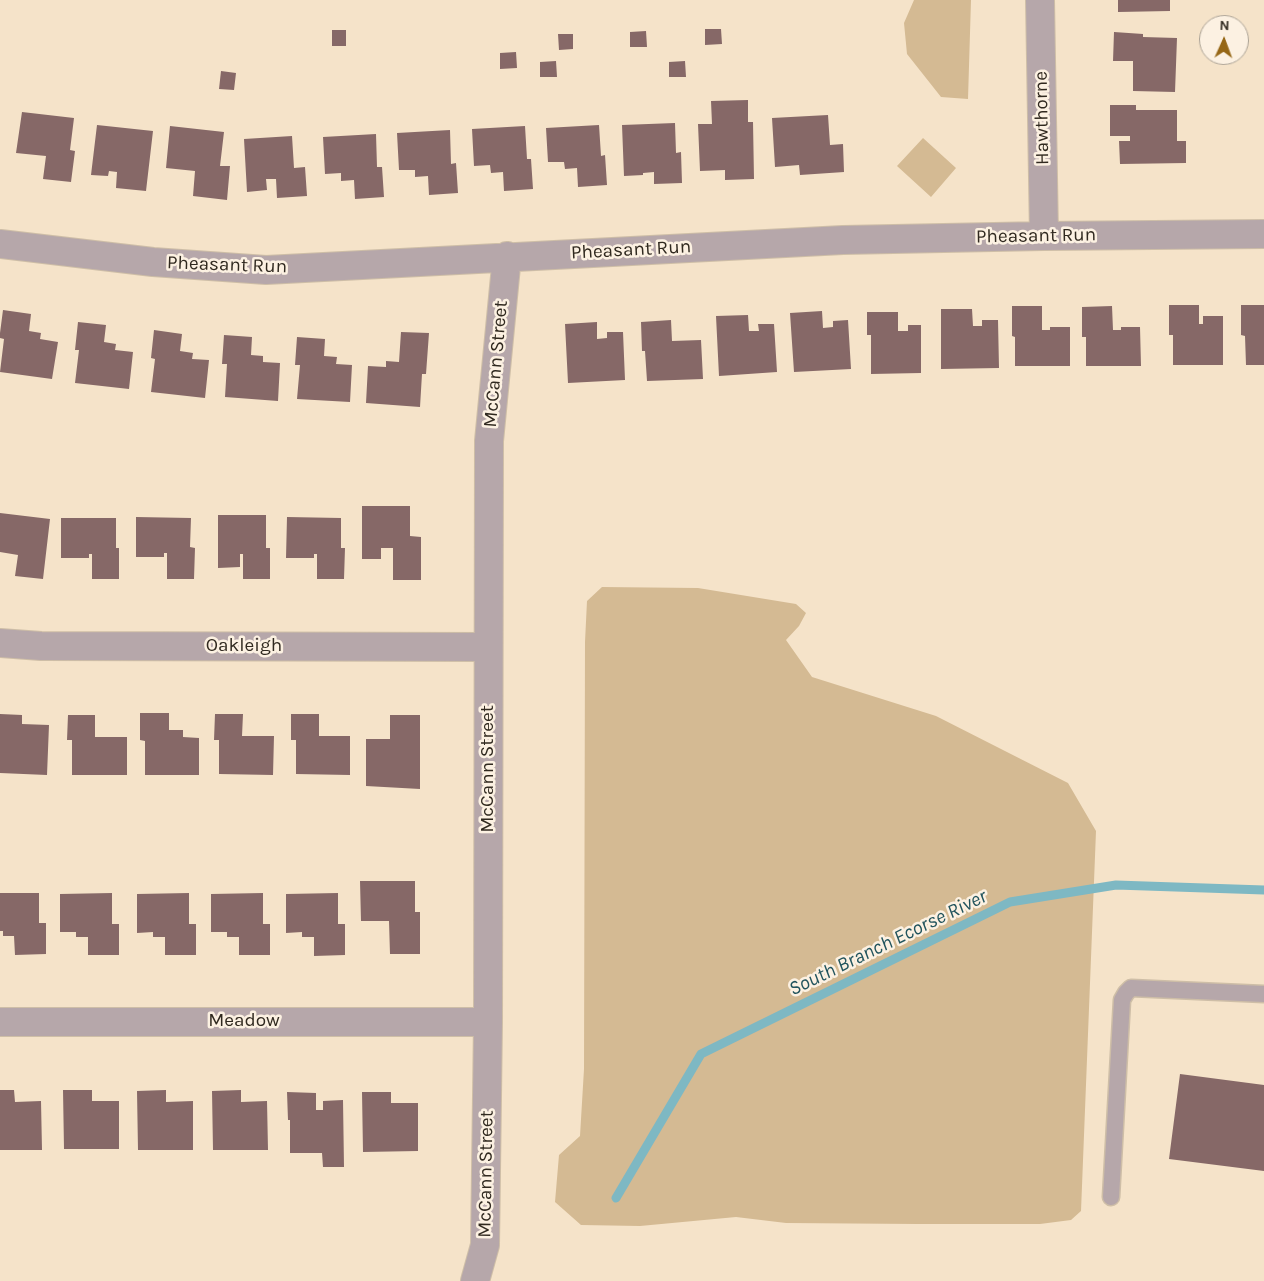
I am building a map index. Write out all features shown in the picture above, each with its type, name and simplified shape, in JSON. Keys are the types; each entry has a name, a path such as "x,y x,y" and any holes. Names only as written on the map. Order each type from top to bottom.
{"street":[{"name":"Hawthorne","path":"1040,0 1044,236"},
{"name":"Pheasant Run","path":"0,244 153,262 266,270 843,240 1264,234"},
{"name":"McCann Street","path":"475,1281 485,1245 488,1022 489,440 507,256"},
{"name":"Oakleigh","path":"0,642 40,646 488,647"},
{"name":"Meadow","path":"0,1022 488,1022"}],"lane":[{"path":"1111,1197 1122,1000 1126,993 1131,988 1264,994"}],"shaded area":[{"path":"914,0 971,0 968,99 941,97 907,54 904,23"},
{"path":"923,138 956,168 931,197 897,166"},
{"path":"602,587 698,588 796,604 806,613 799,626 786,640 812,677 936,716 1068,783 1096,831 1081,1211 1071,1220 1040,1224 786,1223 736,1217 640,1226 581,1225 555,1202 559,1155 580,1136 584,1069 585,642 587,601"}],"building":[{"path":"1118,0 1170,0 1170,11 1118,12"},
{"path":"705,29 721,29 722,44 705,45"},
{"path":"332,30 346,30 346,46 332,46"},
{"path":"646,31 647,47 630,47 630,32"},
{"path":"1114,32 1143,34 1143,37 1177,38 1175,92 1133,91 1133,61 1113,61"},
{"path":"558,34 573,34 573,49 559,50"},
{"path":"516,52 517,68 500,69 500,53"},
{"path":"556,61 557,77 540,77 540,62"},
{"path":"685,61 686,77 669,77 669,62"},
{"path":"221,71 236,73 234,90 219,89"},
{"path":"748,100 748,122 753,122 754,179 725,180 725,170 700,171 698,124 712,124 711,101"},
{"path":"1110,105 1136,105 1136,110 1177,110 1177,141 1186,141 1186,163 1120,164 1119,141 1130,141 1130,136 1110,136"},
{"path":"22,112 74,118 70,150 75,151 71,182 43,179 46,156 16,153"},
{"path":"828,115 830,145 843,144 844,172 800,175 799,165 775,167 772,118"},
{"path":"675,123 676,153 681,152 682,183 654,184 654,172 643,173 643,175 624,176 622,125"},
{"path":"97,125 153,131 146,191 116,188 117,172 109,171 108,176 91,175"},
{"path":"599,125 601,156 605,155 607,185 578,187 577,168 565,169 564,162 548,162 546,128"},
{"path":"170,126 224,132 220,166 230,166 227,200 193,196 195,171 166,168"},
{"path":"525,126 527,159 531,159 533,189 504,191 503,172 491,173 490,165 474,166 472,129"},
{"path":"450,130 451,164 456,163 458,193 429,195 428,176 415,177 415,170 399,170 397,133"},
{"path":"376,134 377,167 382,167 384,197 355,199 354,180 341,181 341,173 325,174 323,137"},
{"path":"292,136 294,168 305,167 307,196 277,198 276,179 266,179 267,190 247,192 244,139"},
{"path":"1169,305 1199,305 1199,324 1203,324 1203,316 1223,316 1223,365 1173,365 1173,335 1169,335"},
{"path":"1241,305 1264,305 1264,365 1246,365 1245,336 1241,335"},
{"path":"1012,306 1042,306 1042,330 1050,330 1050,327 1070,327 1070,366 1015,366"},
{"path":"1112,306 1113,330 1121,330 1121,327 1140,327 1141,366 1086,366 1086,337 1082,337 1082,307"},
{"path":"941,309 972,309 973,326 982,326 982,320 998,320 999,368 941,369"},
{"path":"3,310 31,314 29,331 41,333 40,339 58,342 52,379 0,372 4,339 0,338"},
{"path":"822,311 823,328 833,327 833,321 848,320 851,369 794,372 790,313"},
{"path":"867,312 898,312 898,331 908,331 908,325 921,325 921,373 871,374 871,335 867,335"},
{"path":"748,315 749,331 759,331 758,324 774,324 777,372 719,376 716,316"},
{"path":"671,320 672,341 701,340 703,379 647,381 645,351 642,351 641,322"},
{"path":"78,322 106,325 104,342 116,344 115,350 133,352 129,389 75,383 79,350 75,350"},
{"path":"597,322 597,339 607,338 607,332 623,332 625,380 568,383 565,324"},
{"path":"154,330 182,334 180,351 193,353 192,359 209,360 205,398 151,392 155,359 151,358"},
{"path":"401,332 429,333 426,374 422,374 420,407 366,403 368,366 386,367 386,361 399,362"},
{"path":"224,335 252,337 251,355 263,356 263,362 280,363 278,401 225,397 227,364 222,364"},
{"path":"297,337 325,339 324,356 337,357 336,364 352,365 350,402 297,399 300,365 295,365"},
{"path":"362,506 410,506 410,536 421,537 421,580 393,580 393,548 381,548 381,559 362,559"},
{"path":"0,513 50,519 43,579 15,576 18,555 0,552"},
{"path":"218,515 266,515 266,548 270,548 270,579 243,579 243,554 240,554 240,567 218,568"},
{"path":"136,517 191,518 190,547 195,548 194,579 167,579 167,553 164,553 164,557 136,557"},
{"path":"287,517 341,518 341,548 345,548 344,579 317,579 317,554 314,554 314,558 286,558"},
{"path":"61,518 116,518 116,548 119,548 119,579 92,579 92,554 89,554 89,558 61,558"},
{"path":"140,713 169,713 169,730 183,730 183,737 199,738 199,775 145,775 145,741 140,740"},
{"path":"0,714 22,715 22,724 49,725 47,775 0,773"},
{"path":"215,714 243,714 242,736 274,736 273,775 219,774 219,740 214,740"},
{"path":"291,714 319,714 319,736 350,736 350,775 296,774 296,740 291,740"},
{"path":"68,715 95,715 95,737 127,737 127,775 72,775 72,740 67,740"},
{"path":"390,715 420,715 420,789 366,786 366,739 390,739"},
{"path":"360,881 415,881 415,912 420,912 420,954 390,954 389,921 361,921"},
{"path":"0,893 39,893 39,923 46,923 46,954 15,955 14,936 3,936 3,931 0,931"},
{"path":"112,893 112,924 119,924 119,955 88,955 88,937 76,937 76,932 60,932 60,894"},
{"path":"189,893 189,924 196,924 196,955 165,955 165,937 153,937 153,932 137,933 137,894"},
{"path":"263,893 263,924 270,924 270,955 239,955 239,937 227,937 227,932 211,932 211,894"},
{"path":"338,893 338,924 345,924 345,955 314,956 314,937 302,937 302,932 286,933 286,894"},
{"path":"1180,1074 1264,1085 1264,1171 1169,1159"},
{"path":"0,1090 14,1090 15,1102 41,1101 42,1150 0,1150"},
{"path":"63,1090 92,1090 92,1101 119,1101 119,1149 64,1149"},
{"path":"166,1090 166,1102 193,1101 193,1150 138,1150 137,1091"},
{"path":"241,1090 241,1102 267,1101 268,1150 213,1150 212,1091"},
{"path":"287,1092 316,1093 316,1110 323,1110 323,1101 343,1100 344,1167 323,1167 322,1153 290,1153 290,1120 288,1120"},
{"path":"362,1092 391,1092 391,1103 418,1103 418,1151 363,1152"}],"waterway":[{"name":"South Branch Ecorse River","path":"616,1198 701,1054 1010,902 1116,885 1264,890"}]}
